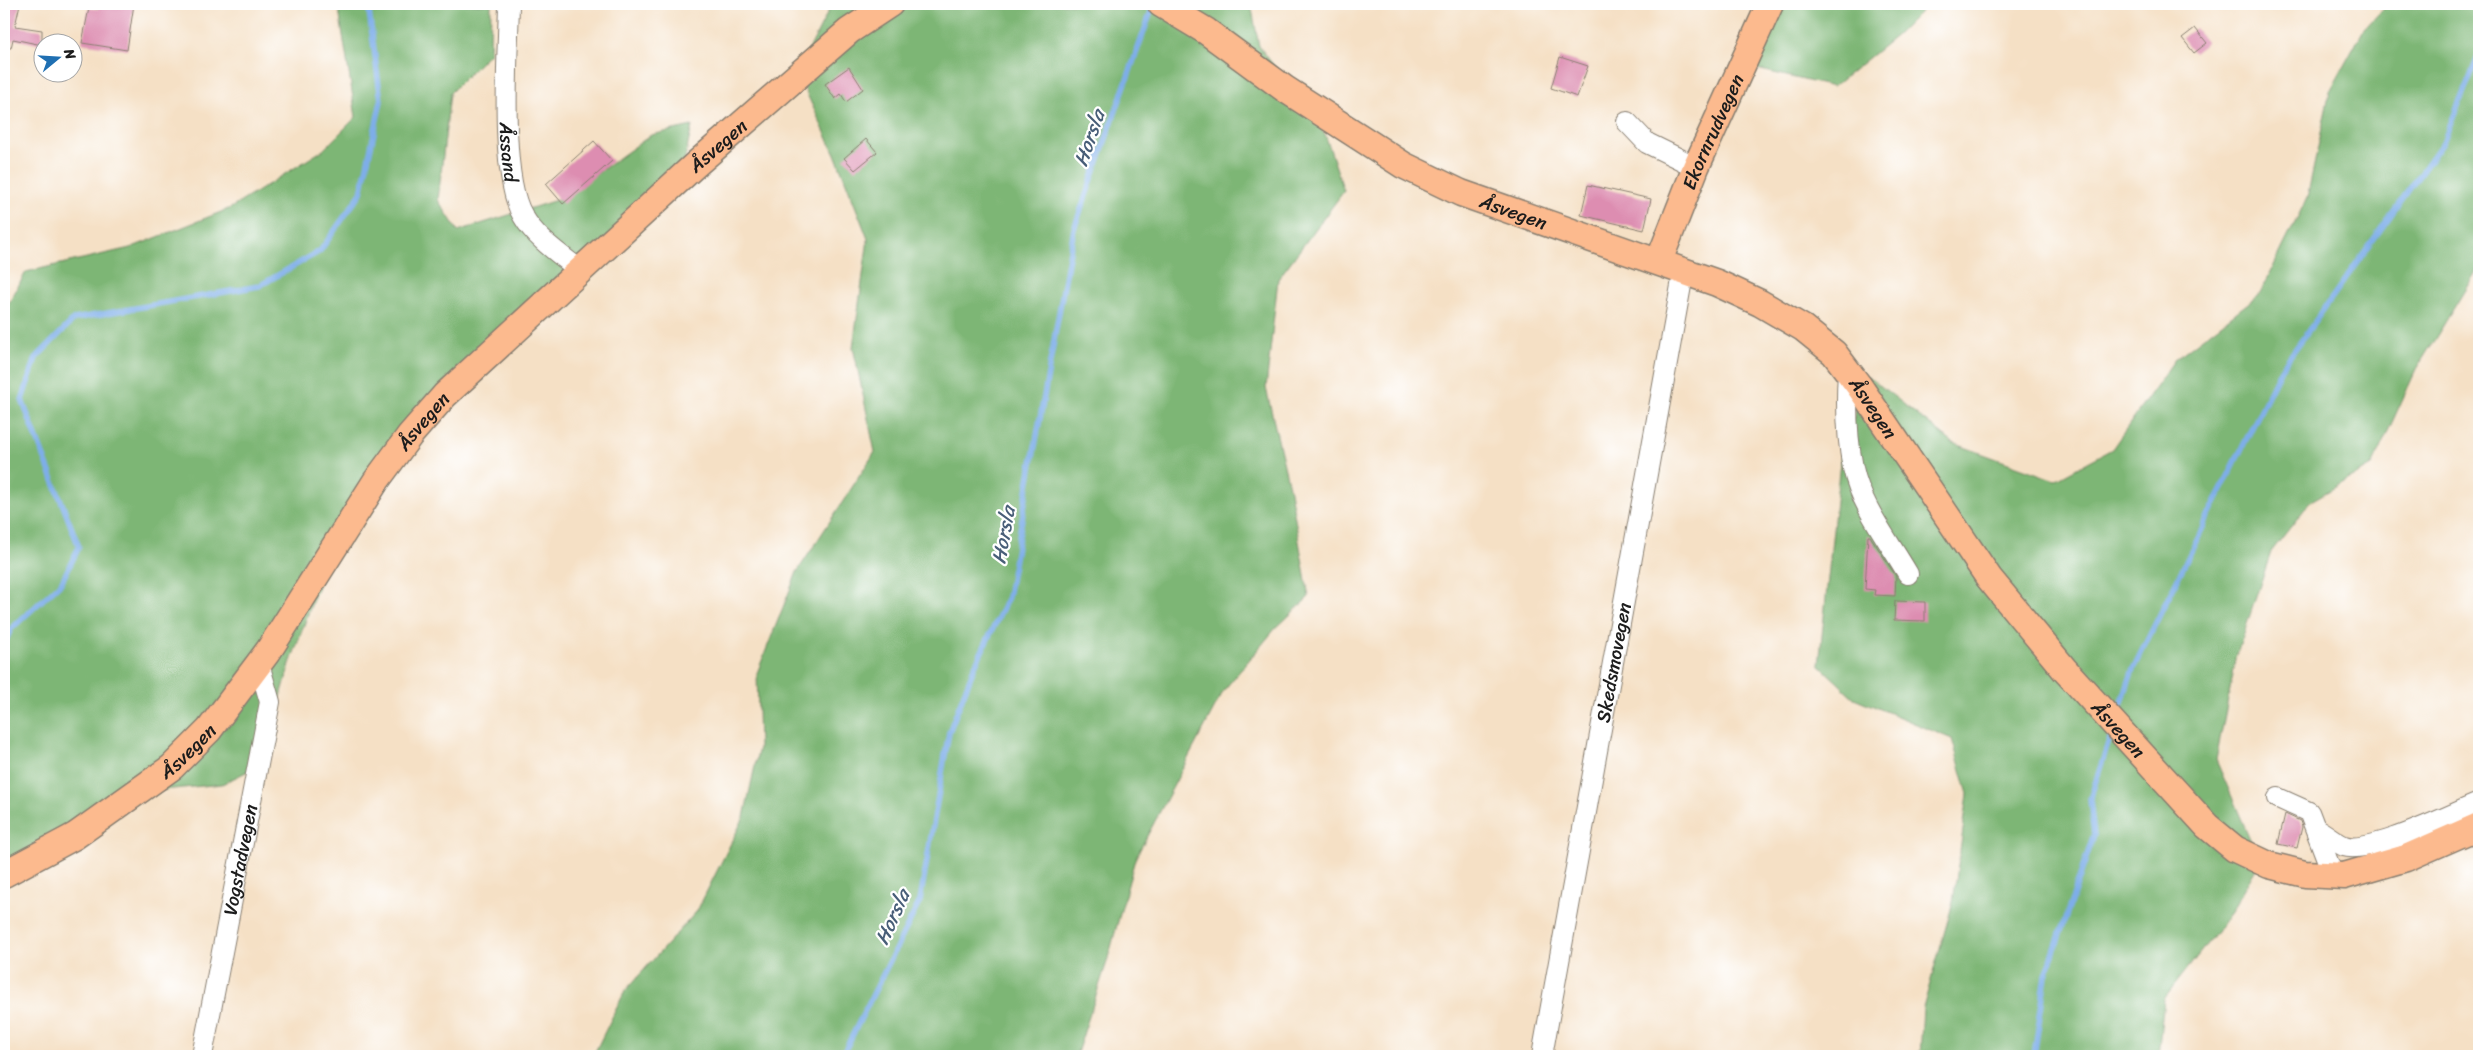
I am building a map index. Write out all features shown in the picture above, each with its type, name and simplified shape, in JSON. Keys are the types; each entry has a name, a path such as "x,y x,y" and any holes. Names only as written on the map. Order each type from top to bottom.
{"main road":[{"name":"Åsvegen","path":"4,874 75,836 172,767 209,730 259,664 376,481 410,435 445,395 760,108 849,31 890,4"},
{"name":"Åsvegen","path":"1161,4 1206,31 1286,89 1403,166 1461,193 1605,244 1684,269 1760,303 1803,328 1834,353 1989,578 2065,670 2208,826 2235,849 2270,865 2305,874 2344,876 2406,858 2479,826"},
{"name":"Ekornrudvegen","path":"1659,261 1696,167 1770,4"}],"street":[{"name":"Åssand","path":"509,4 508,115 510,166 514,198 523,217 538,235 581,271"},
{"path":"1627,122 1647,143 1696,167"},
{"name":"Skedsmovegen","path":"1542,1056 1684,269"},
{"path":"1848,372 1847,400 1853,468 1863,496 1908,574"},
{"name":"Vogstadvegen","path":"202,1056 270,702 259,664"},
{"path":"2278,798 2309,812 2318,829 2333,875"},
{"path":"2318,829 2344,846 2358,848 2379,844 2479,803"}],"green space":[{"path":"338,4 491,4 490,53 450,93 438,200 458,231 563,198 651,135 692,126 682,172 447,383 327,561 290,664 262,764 222,784 144,792 4,865 4,312 26,272 130,248 231,208 323,150 356,117"},
{"path":"832,4 1251,4 1259,46 1325,134 1344,191 1278,279 1266,388 1290,491 1309,597 1275,629 1224,690 1135,859 1107,962 1076,1056 593,1056 625,991 697,911 744,817 759,747 757,673 797,572 875,452 853,347 868,239 835,154 797,73"},
{"path":"1776,4 1928,4 1898,34 1833,87 1757,69"},
{"path":"2388,4 2479,4 2479,267 2416,370 2372,466 2311,501 2271,552 2237,654 2216,760 2260,862 2227,918 2164,999 2158,1056 1920,1056 1923,1008 1953,902 1968,794 1952,739 1854,698 1819,665 1841,452 1868,376 1953,443 2055,480 2112,449 2175,359 2260,294 2307,198 2330,91 2364,29"}],"building":[{"path":"4,4 20,4 15,26 42,30 42,32 32,32 32,43 13,39 11,48 4,48"},
{"path":"98,4 134,4 127,50 82,43 89,8 98,9"},
{"path":"2195,28 2207,43 2194,53 2182,38"},
{"path":"1560,57 1588,66 1577,97 1551,88"},
{"path":"849,67 863,89 846,102 841,94 835,99 825,84"},
{"path":"866,139 877,152 855,170 844,158"},
{"path":"594,141 612,161 563,204 546,184"},
{"path":"1588,185 1651,199 1644,230 1581,215"},
{"path":"1868,536 1870,536 1896,576 1895,596 1874,595 1875,590 1865,589"},
{"path":"1895,601 1925,602 1925,621 1894,620"},
{"path":"2285,814 2300,821 2302,827 2297,848 2278,844"}],"waterway":[{"path":"4,644 11,629 61,583 79,547 22,400 36,358 74,319 259,286 320,251 361,193 381,101 368,4"},
{"name":"Horsla","path":"842,1056 920,901 949,732 974,668 1008,597 1074,229 1153,6"},
{"path":"2117,717 2133,669 2281,369 2443,142 2479,55"},
{"path":"2034,1056 2046,975 2094,835 2090,799 2112,732"}]}
